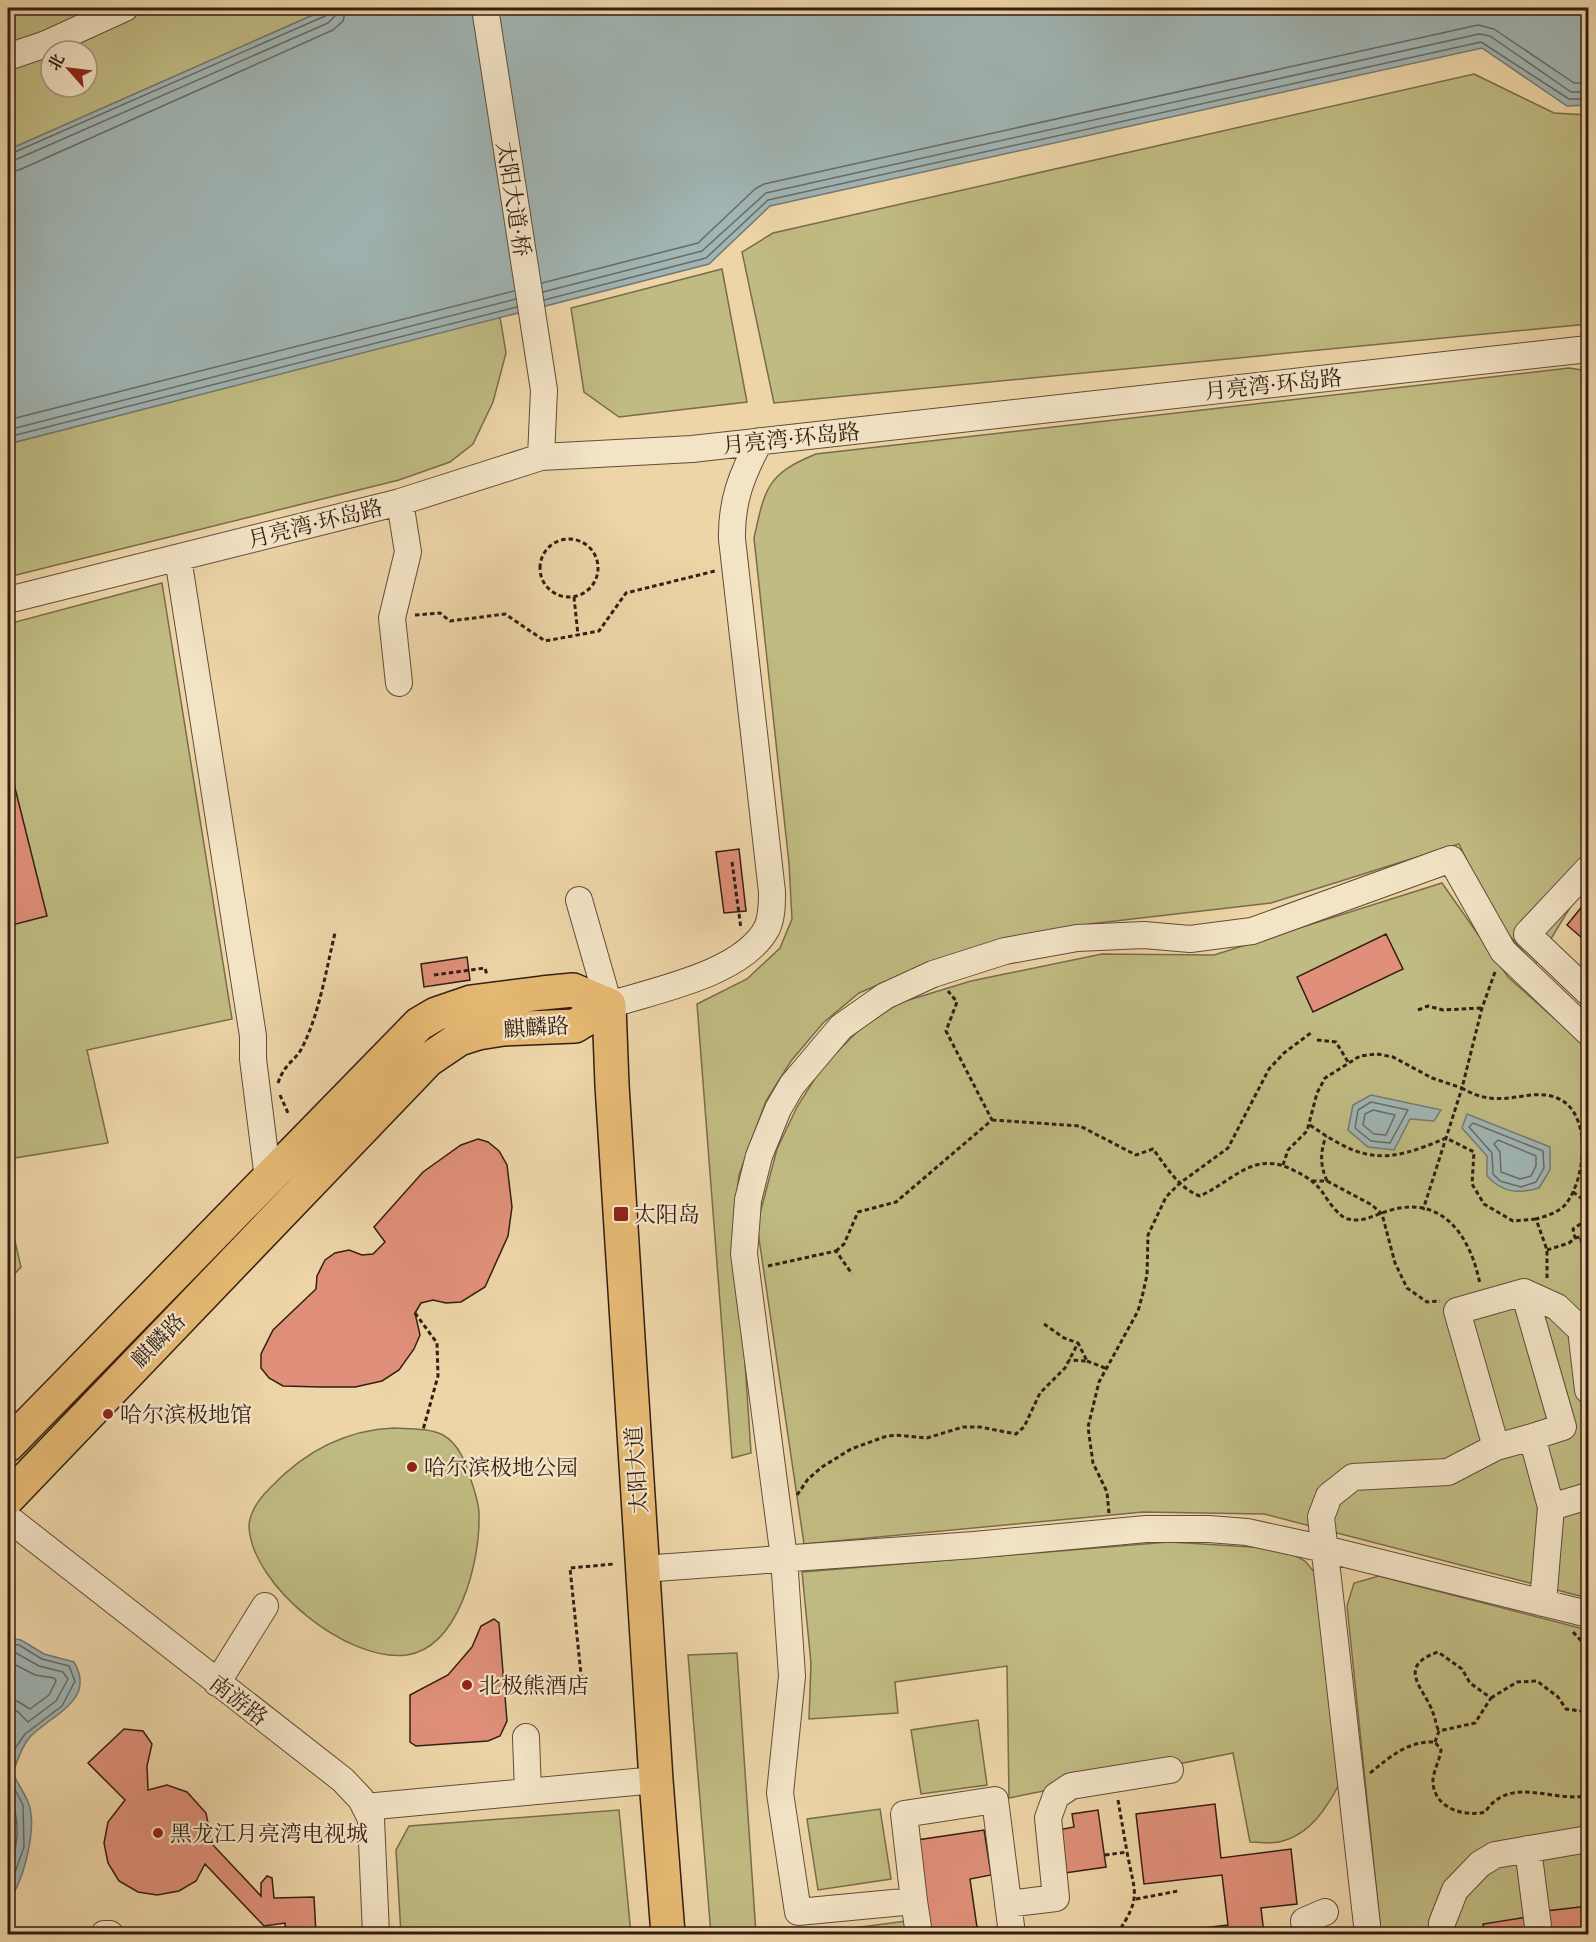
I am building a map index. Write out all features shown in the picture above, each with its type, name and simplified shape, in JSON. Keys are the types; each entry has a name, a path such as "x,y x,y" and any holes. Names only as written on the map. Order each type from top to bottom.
{"main road":[{"name":"麒麟路","path":"8,1445 419,1024 436,1014 471,1002 573,990 609,1005"},
{"name":"麒麟路","path":"8,1498 428,1060 459,1039 478,1033 503,1029 575,1026 609,1005"},
{"name":"太阳大道","path":"609,1005 628,1566 656,1780 669,1935"}],"street":[{"path":"8,57 46,44 125,8"},
{"name":"太阳大道·桥","path":"485,8 544,390 541,457"},
{"name":"月亮湾·环岛路","path":"8,600 400,502 541,457 692,449 1588,349"},
{"path":"579,900 609,1005 692,978 744,954 757,943 768,927 772,892 734,566 732,522 734,503 747,464 760,441"},
{"path":"399,683 392,618 408,552 400,502"},
{"path":"178,558 253,1036 253,1059 268,1179"},
{"path":"914,1901 798,1912 780,1793 792,1676 784,1558 745,1271 745,1225 753,1177 768,1132 792,1085 849,1022 885,996 933,974 1005,951 1077,938 1144,935 1190,939 1252,931 1451,859 1503,951 1588,1032"},
{"path":"1588,869 1527,934 1588,992"},
{"path":"1535,1297 1563,1427"},
{"path":"1368,1935 1321,1517 1329,1496 1353,1477 1448,1472 1496,1447 1563,1427 1588,1391 1581,1330 1557,1307 1535,1297 1484,1303 1457,1311 1496,1447"},
{"path":"1532,1437 1551,1507 1543,1603"},
{"path":"1551,1507 1588,1496"},
{"name":"南游路","path":"8,1518 343,1780 364,1806 371,1819 376,1935"},
{"path":"628,1566 784,1558 1146,1529 1209,1529 1247,1532 1588,1614"},
{"path":"217,1683 265,1606"},
{"path":"526,1737 528,1792"},
{"path":"1008,1904 1056,1898 1048,1818 1056,1796 1071,1786 1170,1770"},
{"path":"364,1806 656,1780"},
{"path":"919,1935 904,1814 995,1800 1012,1935"},
{"path":"1442,1935 1442,1923 1455,1890 1469,1874 1495,1855 1586,1839"},
{"path":"1528,1849 1539,1935"},
{"path":"1306,1935 1304,1921 1325,1912"},
{"path":"104,1934 110,1935"}],"path":[{"path":"560,540 579,540 594,552 597,561 596,580 583,594 574,597 565,597 547,589 539,570 544,552 560,540"},
{"path":"392,618 440,613 450,621 505,614 545,641 599,631 626,593 734,566"},
{"path":"574,597 578,635"},
{"path":"732,862 744,954"},
{"path":"288,1113 277,1086 283,1068 302,1048 312,1025 335,933"},
{"path":"1423,1210 1462,1088 1482,1008 1503,951"},
{"path":"933,974 957,1002 946,1031 992,1120"},
{"path":"1418,1010 1428,1005 1443,1010 1482,1008"},
{"path":"1108,1533 1110,1507 1107,1492 1093,1463 1088,1427 1099,1382 1138,1311 1147,1275 1148,1235 1166,1197 1180,1183 1228,1148 1269,1069 1284,1053 1312,1032"},
{"path":"1317,1040 1336,1041 1349,1062"},
{"path":"1283,1165 1288,1150 1310,1125 1315,1100 1325,1078 1360,1056 1377,1054 1393,1057 1432,1078 1487,1098 1503,1100 1540,1095 1557,1098 1577,1115 1583,1162 1573,1192 1563,1206 1536,1219 1513,1221 1484,1204 1472,1184 1473,1152 1446,1138"},
{"path":"745,1271 836,1251 844,1244 858,1212 896,1202 992,1120 1080,1126 1136,1155 1153,1149 1180,1183 1189,1192 1200,1196 1217,1188 1248,1166 1266,1162 1283,1165 1312,1181 1344,1218 1358,1222 1408,1207 1441,1216 1455,1226 1467,1240 1475,1258 1484,1303"},
{"path":"1310,1125 1326,1136 1371,1158 1410,1154 1446,1138"},
{"path":"1326,1136 1320,1152 1321,1169 1327,1181"},
{"path":"1312,1181 1327,1181 1372,1205 1382,1214 1395,1263 1407,1288 1427,1302 1449,1299"},
{"path":"1573,1192 1588,1203"},
{"path":"1535,1297 1547,1250 1536,1219"},
{"path":"1575,1238 1573,1229 1588,1219"},
{"path":"1547,1250 1588,1235"},
{"path":"836,1251 852,1275"},
{"path":"415,1313 437,1343 438,1376 423,1430"},
{"path":"1044,1324 1064,1338 1078,1343 1088,1361"},
{"path":"776,1504 798,1493 808,1479 822,1467 851,1449 884,1437 896,1435 927,1438 963,1427 980,1427 1016,1434 1024,1427 1040,1393 1050,1385 1069,1360 1078,1343"},
{"path":"1069,1360 1088,1361 1106,1368"},
{"path":"583,1694 570,1568 628,1566"},
{"path":"1435,1742 1439,1731 1434,1722 1434,1713 1419,1691 1416,1677 1418,1665 1427,1656 1438,1652 1452,1660 1462,1669 1470,1683 1491,1698"},
{"path":"1588,1668 1585,1692 1588,1717"},
{"path":"1439,1731 1475,1723 1491,1698 1517,1682 1537,1681 1558,1697 1566,1709 1588,1712"},
{"path":"1353,1787 1404,1748 1420,1742 1435,1742 1442,1750 1433,1782 1438,1796 1447,1807 1461,1812 1472,1815 1485,1812 1492,1802 1525,1790 1547,1796 1587,1795"},
{"path":"1114,1779 1136,1899 1134,1908 1117,1935"},
{"path":"1586,1839 1583,1815 1588,1781"},
{"path":"1105,1855 1127,1852"},
{"path":"1136,1899 1178,1891"}],"shaded area":[{"path":"8,8 329,8 8,150"},
{"path":"1474,74 1554,113 1588,115 1588,324 774,403 742,252 773,233"},
{"path":"722,269 747,402 619,417 584,392 571,308"},
{"path":"500,317 506,353 493,402 473,444 450,462 399,480 8,577 8,444"},
{"path":"1569,368 1588,371 1588,878 1535,965 1493,917 1459,844 1271,903 1089,924 935,960 859,993 823,1023 791,1061 766,1101 739,1175 735,1213 751,1453 732,1458 697,1004 747,979 780,948 792,919 789,864 754,538 761,507 771,485 787,469 816,454"},
{"path":"162,583 232,1019 87,1050 108,1143 8,1159 8,624"},
{"path":"1442,883 1508,977 1588,1048 1588,1598 1264,1514 1143,1512 804,1544 757,1225 777,1149 797,1107 822,1067 861,1028 899,1003 971,981 1102,954 1214,955"},
{"path":"8,1211 21,1267 8,1281"},
{"name":"哈尔滨极地馆","path":"394,1428 432,1431 443,1435 453,1443 467,1467 479,1515 478,1538 470,1580 453,1620 440,1637 425,1649 407,1655 383,1654 358,1647 332,1634 307,1616 285,1596 267,1573 254,1550 249,1527 253,1510 262,1496 296,1464 342,1439 359,1433"},
{"path":"1169,1542 1283,1549 1305,1561 1316,1574 1342,1779 1317,1818 1300,1833 1290,1838 1276,1843 1250,1842 1233,1753 1009,1798 1007,1666 895,1682 898,1713 809,1719 811,1663 802,1572"},
{"path":"1379,1576 1588,1630 1588,1934 1381,1934 1347,1606 1354,1583"},
{"path":"737,1653 756,1934 711,1934 688,1655"},
{"path":"978,1720 987,1785 921,1794 911,1730"},
{"path":"880,1809 891,1879 818,1890 807,1819"},
{"path":"619,1810 631,1934 401,1934 396,1850 409,1826"},
{"path":"906,1921 910,1934 808,1934"}],"water":[{"path":"329,8 1588,8 1588,105 1567,106 1482,48 770,206 709,264 8,444 8,150"},
{"path":"1371,1095 1441,1110 1434,1121 1410,1119 1394,1150 1368,1147 1348,1130 1353,1105"},
{"path":"1467,1114 1550,1147 1550,1170 1539,1188 1511,1191 1499,1186 1487,1176 1487,1156 1462,1128"},
{"path":"8,1638 21,1640 44,1654 74,1662 80,1676 80,1687 68,1706 29,1738 21,1750 13,1773 28,1802 31,1824 24,1867 8,1901 8,1736 12,1728 8,1714"}],"building":[{"path":"8,760 47,916 8,926"},
{"path":"739,849 746,911 724,913 716,852"},
{"path":"1588,899 1588,943 1567,925"},
{"path":"1386,934 1403,969 1313,1012 1297,977"},
{"path":"467,957 470,980 424,987 421,964"},
{"path":"478,1139 488,1142 499,1151 507,1165 512,1207 508,1236 485,1287 461,1302 446,1303 433,1300 421,1303 415,1313 420,1335 414,1349 399,1370 382,1381 355,1387 283,1386 269,1378 261,1368 261,1354 273,1330 316,1289 317,1276 325,1260 335,1253 349,1250 362,1255 373,1254 385,1242 374,1227 423,1172 461,1145"},
{"path":"1588,1237 1588,1273 1580,1239"},
{"name":"北极熊酒店","path":"494,1619 499,1623 507,1721 500,1736 488,1741 416,1746 410,1742 410,1695 448,1675 472,1647 481,1626"},
{"name":"黑龙江月亮湾电视城","path":"124,1729 143,1731 152,1744 147,1766 148,1790 167,1785 187,1792 206,1813 212,1844 261,1896 261,1883 267,1876 272,1878 274,1898 314,1897 316,1934 286,1934 285,1923 264,1926 205,1864 196,1881 179,1891 157,1895 138,1892 119,1881 108,1863 104,1843 108,1822 125,1800 88,1763"},
{"path":"1215,1804 1221,1858 1291,1849 1297,1904 1261,1908 1264,1934 1168,1934 1167,1932 1228,1925 1222,1875 1144,1884 1136,1814"},
{"path":"1098,1810 1106,1867 1065,1873 1058,1830 1074,1827 1072,1814"},
{"path":"984,1830 991,1875 970,1879 978,1934 931,1934 917,1840"},
{"path":"1588,1906 1588,1934 1549,1934 1546,1911"},
{"path":"1527,1917 1530,1934 1485,1934 1483,1924"}],"place":[{"name":"太阳岛","path":"621,1214"},
{"name":"哈尔滨极地馆","path":"108,1414"},
{"name":"哈尔滨极地公园","path":"412,1467"},
{"name":"北极熊酒店","path":"467,1685"},
{"name":"黑龙江月亮湾电视城","path":"158,1833"}]}
